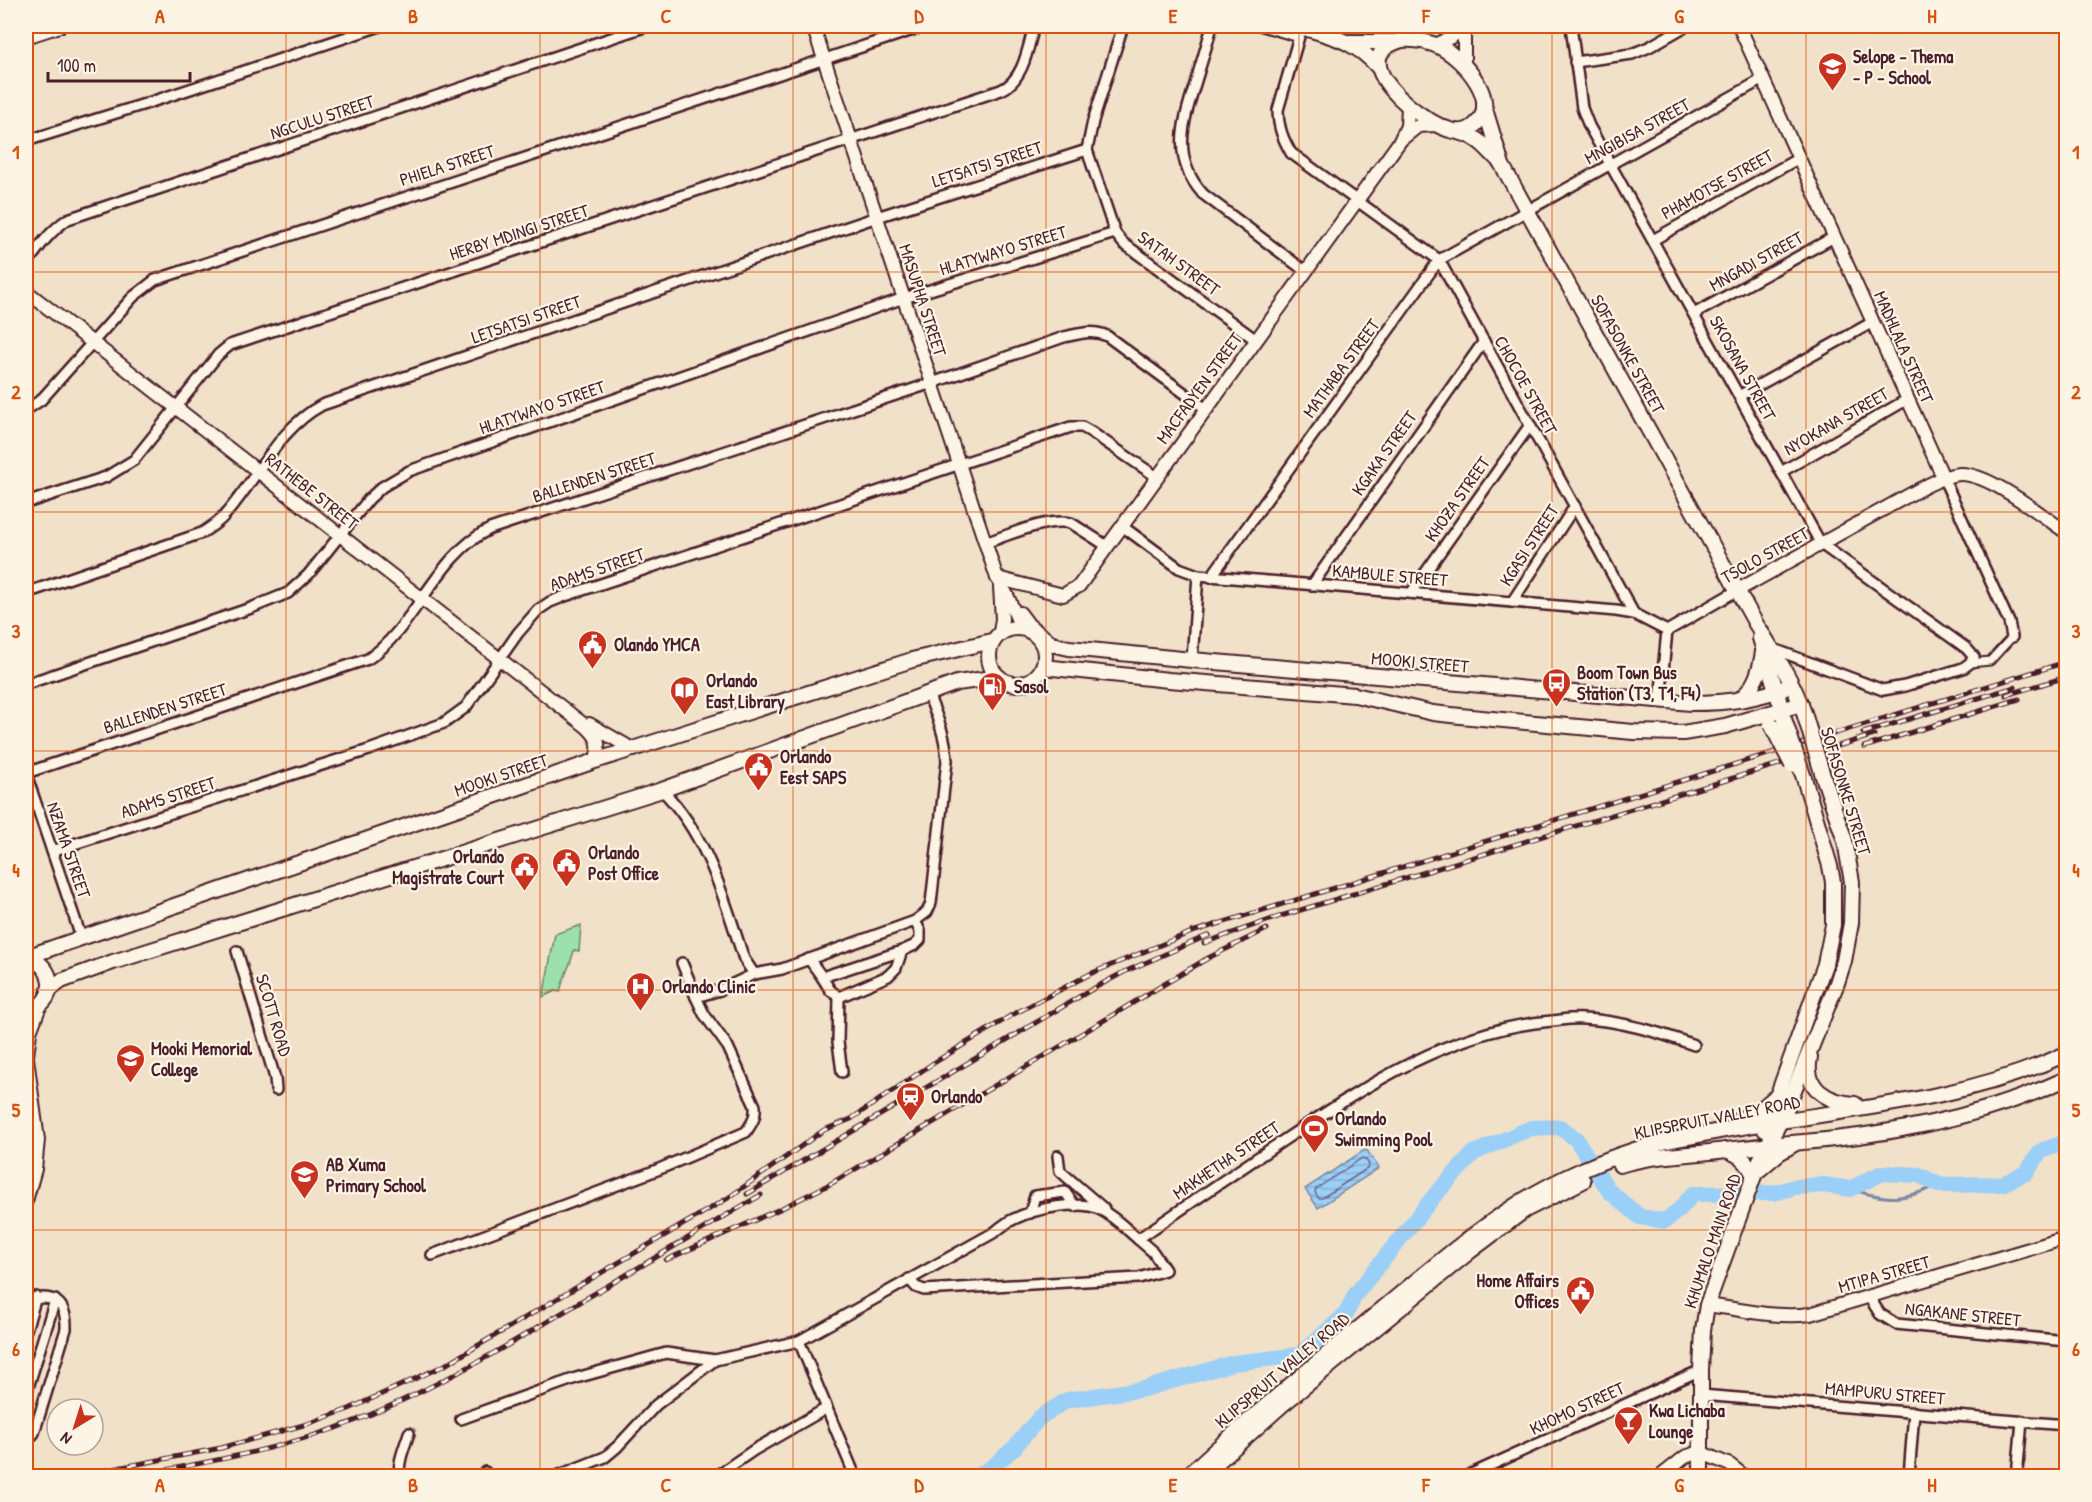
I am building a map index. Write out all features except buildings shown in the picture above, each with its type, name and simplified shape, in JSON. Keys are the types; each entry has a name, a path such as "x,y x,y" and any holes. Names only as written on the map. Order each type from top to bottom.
{"main road":[{"name":"SOFASONKE STREET","path":"1300,29 1349,42 1410,40 1436,45 1464,64 1480,88 1502,165 1738,590 1767,649 1777,692 1775,717 1811,803 1826,847 1833,882 1833,926 1825,964 1777,1094 1774,1121"},
{"name":"SOFASONKE STREET","path":"1349,42 1379,68 1392,90 1408,107 1436,125 1476,139 1502,165"},
{"path":"1379,68 1383,48 1394,42"},
{"path":"1458,132 1473,127 1480,120 1484,106"},
{"path":"1040,671 1049,643 1031,632 1021,628 1008,628 996,637 988,650 989,663 999,677 1012,684 1020,684 1040,671 1109,675 1355,695 1433,713 1633,732 1683,733 1775,717 1802,709"},
{"name":"MOOKI STREET","path":"26,957 595,761 912,660 996,637"},
{"name":"MOOKI STREET","path":"1049,643 1069,648 1192,660 1691,703 1737,701 1777,692 1792,685"},
{"name":"SOFASONKE STREET","path":"1766,1145 1774,1121 1813,1043 1844,962 1852,905 1849,860 1802,709 1792,685 1767,649"},
{"path":"1737,701 1746,695 1755,682 1767,649"},
{"path":"49,990 61,981 113,962 662,789 957,683 999,677"},
{"path":"26,957 38,962 47,971 50,983 49,990 40,1006 26,1012"},
{"path":"1813,1043 1808,1064 1810,1076 1812,1083 1828,1099 1854,1104 1889,1103"},
{"name":"KLIPSPRUIT VALLEY ROAD","path":"1187,1476 1258,1412 1424,1275 1514,1206 1655,1144 1774,1121 1919,1099 1982,1084 2040,1066 2067,1054"},
{"name":"KLIPSPRUIT VALLEY ROAD","path":"1616,1162 1897,1130 2007,1103 2067,1079"},
{"path":"1655,1144 1677,1134 1748,1118 1762,1110 1777,1094"},
{"path":"1726,1150 1738,1154 1745,1160 1754,1176 1769,1161 1795,1143"},
{"name":"KHUMALO MAIN ROAD","path":"1701,1476 1701,1370 1707,1305 1766,1145"},
{"name":"KLIPSPRUIT VALLEY ROAD","path":"1202,1476 1283,1404 1468,1252 1557,1188"}],"street":[{"path":"26,37 60,26"},
{"path":"26,141 380,26"},
{"name":"NGCULU STREET","path":"26,266 42,243 68,219 647,26"},
{"name":"MASUPHA STREET","path":"813,26 985,543 1001,586 1021,628"},
{"name":"PHIELA STREET","path":"26,410 41,400 133,297 155,280 925,26"},
{"name":"HERBY MDINGI STREET","path":"26,503 106,477 134,460 218,355 230,345 1006,88 1020,73 1034,26"},
{"path":"1087,150 1093,122 1123,26"},
{"path":"1212,26 1183,123 1183,149 1187,168 1203,194 1305,271"},
{"path":"1258,26 1300,29"},
{"path":"1436,45 1453,36 1462,26"},
{"path":"1462,26 1464,64"},
{"name":"SKOSANA STREET","path":"1571,26 1582,108 1589,126 1821,544 1966,648 1974,657 1970,663"},
{"path":"1575,62 1632,54 1686,26"},
{"name":"MADHLALA STREET","path":"1739,26 2009,622 2012,637 1990,661 1970,663"},
{"name":"CHOCOE STREET","path":"1300,29 1278,110 1278,123 1283,139 1292,153 1439,260 1634,614"},
{"name":"MNGIBISA STREET","path":"1527,211 1763,79"},
{"name":"MACFADYEN STREET","path":"1001,586 1063,595 1079,586 1400,141 1407,126 1408,107"},
{"name":"MACFADYEN STREET","path":"1400,141 1418,126 1436,125"},
{"name":"LETSATSI STREET","path":"26,592 202,533 223,518 292,426 322,405 877,217 1087,150"},
{"name":"SATAH STREET","path":"1087,150 1115,233 1123,243 1256,340"},
{"name":"PHAMOTSE STREET","path":"1653,240 1799,158"},
{"name":"MATHABA STREET","path":"1211,577 1439,260 1527,211"},
{"name":"HLATYWAYO STREET","path":"26,684 288,593 303,581 369,499 382,487 409,471 904,298 1115,233"},
{"name":"MNGADI STREET","path":"1694,314 1834,237"},
{"name":"RATHEBE STREET","path":"26,291 577,719 592,732 599,742 595,761"},
{"path":"1739,396 1873,322"},
{"name":"BALLENDEN STREET","path":"26,774 368,659 389,642 421,598 468,543 490,529 1064,337 1084,332 1107,336 1206,409"},
{"name":"KGAKA STREET","path":"1312,585 1484,341"},
{"name":"NYOKANA STREET","path":"1781,472 1908,399"},
{"name":"KHOZA STREET","path":"1411,593 1530,425"},
{"name":"ADAMS STREET","path":"52,851 432,729 456,716 466,707 528,620 550,602 959,465 1059,429 1082,427 1157,477"},
{"path":"1943,477 1964,474 1982,478 2067,532"},
{"name":"TSOLO STREET","path":"1666,631 1943,477"},
{"name":"KGASI STREET","path":"1512,602 1575,506"},
{"path":"985,543 1050,523 1065,522 1071,523 1107,546"},
{"name":"KAMBULE STREET","path":"1122,526 1179,568 1198,575 1634,614 1666,631"},
{"path":"1192,660 1198,575"},
{"path":"1001,586 1026,622 1049,643"},
{"name":"MASUPHA STREET","path":"996,637 1002,619 1001,586"},
{"path":"1660,700 1666,631"},
{"path":"1767,649 1883,690 1963,668 1970,663"},
{"path":"696,997 720,990 754,974 773,971 915,921 927,912 931,903 947,761 944,733 927,694"},
{"name":"RATHEBE STREET","path":"577,719 590,724 634,750"},
{"name":"NZAMA STREET","path":"26,774 81,937"},
{"path":"675,803 677,784"},
{"path":"662,789 694,829 706,852 744,960 754,974"},
{"path":"822,977 915,945 921,936 915,921"},
{"name":"SCOTT ROAD","path":"237,951 275,1077 276,1090"},
{"path":"839,997 888,976 896,968 902,951"},
{"path":"809,959 830,990 839,997"},
{"path":"432,1255 657,1170 746,1132 756,1114 755,1106 728,1047 704,1014 682,963"},
{"path":"839,997 838,1042 842,1072"},
{"path":"26,1201 35,1169 38,1140 26,1053 30,1032 40,1006"},
{"name":"MAKHETHA STREET","path":"1138,1239 1368,1086 1443,1048 1480,1034 1523,1023 1582,1018 1631,1025 1694,1045"},
{"path":"909,1279 916,1287 924,1290 1140,1278 1165,1270 1153,1252 1060,1171 1058,1156"},
{"path":"1030,1213 1035,1196 1065,1192 1075,1206"},
{"path":"460,1419 586,1374 666,1353 715,1360 799,1341 994,1232 1013,1219 1030,1213 1075,1206 1099,1209 1112,1216"},
{"name":"MTIPA STREET","path":"1707,1305 1796,1316 1823,1311 2067,1238"},
{"path":"26,1300 44,1296 55,1300 62,1307 67,1321 34,1433 26,1442"},
{"path":"26,1329 36,1297"},
{"name":"NGAKANE STREET","path":"1869,1297 1880,1314 1896,1324 2067,1341"},
{"path":"26,1394 55,1300"},
{"path":"799,1341 854,1473"},
{"path":"557,1476 605,1457 656,1405 715,1360"},
{"name":"KHOMO STREET","path":"1467,1476 1483,1474 1701,1370"},
{"name":"MAMPURU STREET","path":"1701,1395 2067,1425"},
{"path":"716,1476 754,1450 827,1408"},
{"path":"1909,1476 1914,1412"},
{"path":"2017,1476 2022,1421"},
{"path":"400,1476 402,1453 409,1433"},
{"path":"1661,1476 1685,1457 1700,1452 1730,1465 1744,1476"}],"green space":[{"path":"581,925 579,951 574,950 560,992 555,991 543,997 555,934"}],"water":[{"path":"1366,1149 1379,1168 1318,1208 1305,1189"}],"waterway":[{"path":"977,1476 991,1468 1014,1448 1039,1418 1067,1400 1144,1389 1234,1363 1300,1355 1346,1314 1355,1295 1435,1195 1474,1153 1531,1128 1560,1127 1576,1139 1609,1191 1640,1217 1665,1221 1693,1194 1774,1193 1795,1187 1824,1185 1850,1189 1882,1173 1919,1175 1939,1185 2002,1184 2026,1173 2041,1151 2066,1142"},
{"path":"1850,1189 1875,1196 1895,1198 1915,1194 1939,1185"}],"railway":[{"path":"76,1476 221,1448 307,1424 349,1409 445,1365 728,1198 824,1130 851,1119 932,1064 1012,1015 1092,973 1192,932 2066,662"},
{"path":"2006,695 2066,677"},
{"path":"1863,733 2015,687"},
{"path":"1864,747 2019,699"},
{"path":"1204,943 1281,916 1874,735"},
{"path":"666,1260 832,1183 1208,958 1267,929"},
{"path":"747,1194 1089,991 1124,972 1209,935"},
{"path":"133,1476 275,1447 330,1430 387,1407 445,1380 501,1349 761,1195"}],"place":[{"name":"Selope - Thema - P - School","path":"1832,92"},
{"name":"Olando YMCA","path":"593,670"},
{"name":"Boom Town Bus Station (T3, T1, F4)","path":"1556,708"},
{"name":"Sasol","path":"993,712"},
{"name":"Orlando East Library","path":"685,716"},
{"name":"Orlando Eest SAPS","path":"759,792"},
{"name":"Orlando Post Office","path":"567,888"},
{"name":"Orlando Magistrate Court","path":"525,892"},
{"name":"Orlando Clinic","path":"641,1012"},
{"name":"Mooki Memorial College","path":"130,1084"},
{"name":"Orlando","path":"910,1122"},
{"name":"Orlando Swimming Pool","path":"1314,1154"},
{"name":"AB Xuma Primary School","path":"305,1200"},
{"name":"Home Affairs Offices","path":"1580,1316"},
{"name":"Kwa Lichaba Lounge","path":"1628,1446"}]}
